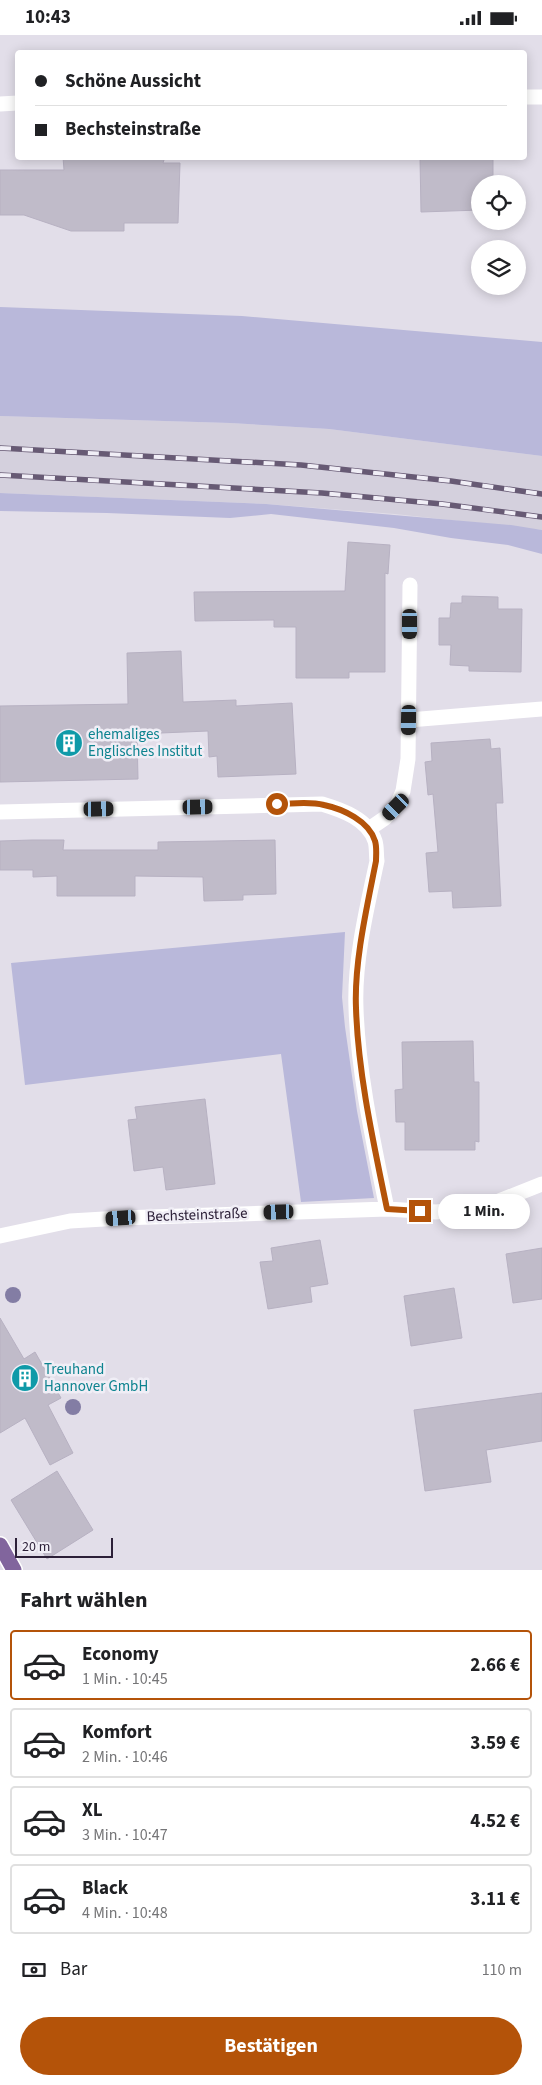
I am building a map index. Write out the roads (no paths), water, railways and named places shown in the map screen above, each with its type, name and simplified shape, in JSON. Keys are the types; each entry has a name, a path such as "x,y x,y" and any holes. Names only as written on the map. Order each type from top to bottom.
{"main road":[{"path":"0,1545 14,1570"}],"street":[{"path":"527,97 542,97"},
{"path":"0,104 15,103"},
{"path":"368,829 385,818 396,807 403,791 408,759 410,585"},
{"path":"409,720 542,709"},
{"path":"0,812 322,804 356,818 368,829 376,842 376,861 359,967 356,1008 372,1135 387,1209"},
{"name":"Bechsteinstraße","path":"0,1236 78,1221 387,1209 436,1212 459,1210 494,1203 542,1184"}],"railway":[{"path":"0,448 301,465 451,481 542,494"},
{"path":"0,475 322,493 442,504 542,517"}],"place":[{"name":"ehemaliges Englisches Institut","path":"69,743"},
{"name":"Treuhand Hannover GmbH","path":"25,1378"}]}
